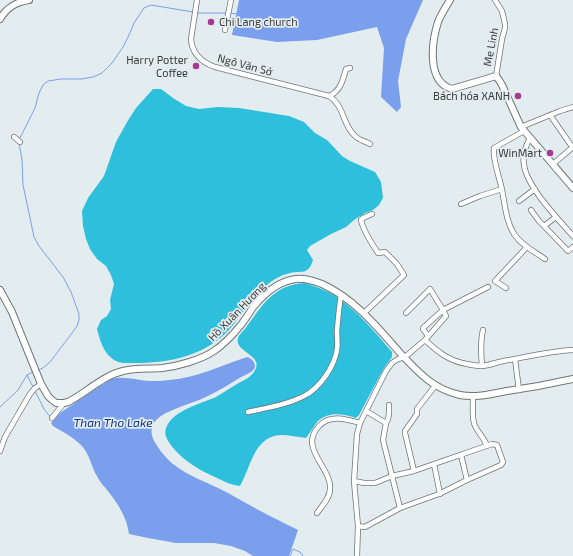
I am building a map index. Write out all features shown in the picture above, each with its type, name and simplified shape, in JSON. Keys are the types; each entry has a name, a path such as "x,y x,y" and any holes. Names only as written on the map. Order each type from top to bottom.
{"main road":[{"path":"0,19 8,8 14,4 29,0"},
{"name":"Me Linh","path":"450,0 440,19 433,43 433,64 438,79 445,87 452,89 496,76 502,85 522,129 573,188"},
{"name":"Hồ Xuân Hương","path":"64,403 72,400 114,374 123,371 164,368 186,363 210,354 223,344 267,294 278,285 288,280 297,278 307,279 327,286 341,295 364,313 421,375 435,386 458,395 473,397 520,390 573,379"},
{"path":"0,290 12,312 40,382 51,400 56,403 64,403"}],"street":[{"name":"Ngô Văn Sở","path":"198,0 191,43 196,55 208,65 329,96"},
{"path":"225,30 231,0"},
{"name":"Me Linh","path":"495,0 502,11 505,24 496,76"},
{"path":"350,68 346,69 341,84 336,92 329,96 339,105 349,128 354,135 360,140 370,144"},
{"path":"545,259 527,247 513,233 494,154 494,148 522,129 550,115 573,107"},
{"path":"550,115 573,147 553,164"},
{"path":"14,137 20,142"},
{"path":"530,138 524,151 524,163 527,174 535,189 556,217 573,236"},
{"path":"461,204 502,189"},
{"path":"519,201 535,189"},
{"path":"531,210 539,221 568,251 573,247"},
{"path":"364,313 404,275 398,264 385,252 378,253 372,244 361,220 362,218 372,214"},
{"path":"544,226 556,217"},
{"path":"506,288 495,281 527,247"},
{"path":"488,286 443,310 423,328 427,338 439,352 454,361 475,366 482,366 553,352 573,350"},
{"path":"357,556 358,526 354,481 357,434 360,423 386,371 392,363 398,359 405,358 427,338 446,316 430,289 406,313"},
{"path":"248,412 287,403 305,396 324,378 333,364 337,350 338,311 341,295"},
{"path":"482,366 480,347 483,330"},
{"path":"515,359 520,390"},
{"path":"0,451 5,437 30,394 40,382"},
{"path":"414,471 405,431 417,414 417,409 435,386"},
{"path":"473,397 474,422 487,446"},
{"path":"52,418 64,403"},
{"path":"389,405 388,421 386,423 383,440 400,508"},
{"path":"366,411 386,423"},
{"path":"317,513 328,497 330,489 329,482 312,446 312,438 320,425 334,418 346,419 360,423"},
{"path":"354,481 375,483 392,476 414,471 494,444 497,445 502,459 501,465 440,494 400,508 365,527 358,526"},
{"path":"461,455 467,480"},
{"path":"434,464 440,494"}],"shaded area":[{"path":"153,89 161,89 186,106 199,109 218,107 239,108 289,116 304,122 315,133 327,140 342,156 375,172 381,182 383,198 379,205 373,210 365,213 346,227 310,246 307,250 313,260 309,268 304,271 283,275 271,282 249,303 229,330 215,342 194,353 171,360 147,363 121,363 114,360 107,354 99,338 97,329 101,320 107,316 111,309 110,300 114,284 106,266 97,259 90,249 83,226 82,211 88,198 104,176 116,142 127,122 136,108"},
{"path":"305,283 334,295 350,307 392,352 392,357 384,368 356,418 336,414 326,416 317,422 306,438 284,435 272,437 265,441 254,454 240,486 228,483 184,459 168,440 165,434 166,428 181,412 216,397 246,379 254,372 257,366 256,362 240,347 238,343 239,336 265,303 278,291 294,284"}],"water":[{"path":"239,0 423,0 406,39 398,81 401,107 397,112 381,97 384,48 377,27 317,40 277,42 232,35"},
{"name":"Than Tho Lake","path":"248,357 255,365 251,372 206,397 162,415 153,425 152,435 165,456 180,469 298,530 289,556 253,556 245,551 231,546 214,543 176,543 129,534 123,513 99,480 84,449 75,440 53,426 51,423 60,413 109,380 119,378 149,381 180,379"}],"waterway":[{"path":"20,138 35,108 43,85 48,81 61,79 81,79 93,77 102,73 112,63 123,47 134,23 144,8 151,5 193,12"},
{"path":"196,13 227,13"},
{"path":"230,13 237,14"},
{"path":"19,143 22,160 23,185 34,237 39,246 63,277 71,292 79,314 77,326 72,333 50,362 38,370"},
{"path":"0,407 18,390 27,375 33,372"},
{"path":"27,375 33,387"},
{"path":"35,391 44,409 51,418"},
{"path":"290,556 293,549 300,552 303,556"}],"place":[{"name":"Chi Lang church","path":"211,22"},
{"name":"Harry Potter Coffee","path":"196,66"},
{"name":"Bách hóa XANH","path":"518,96"},
{"name":"WinMart","path":"550,153"}]}
